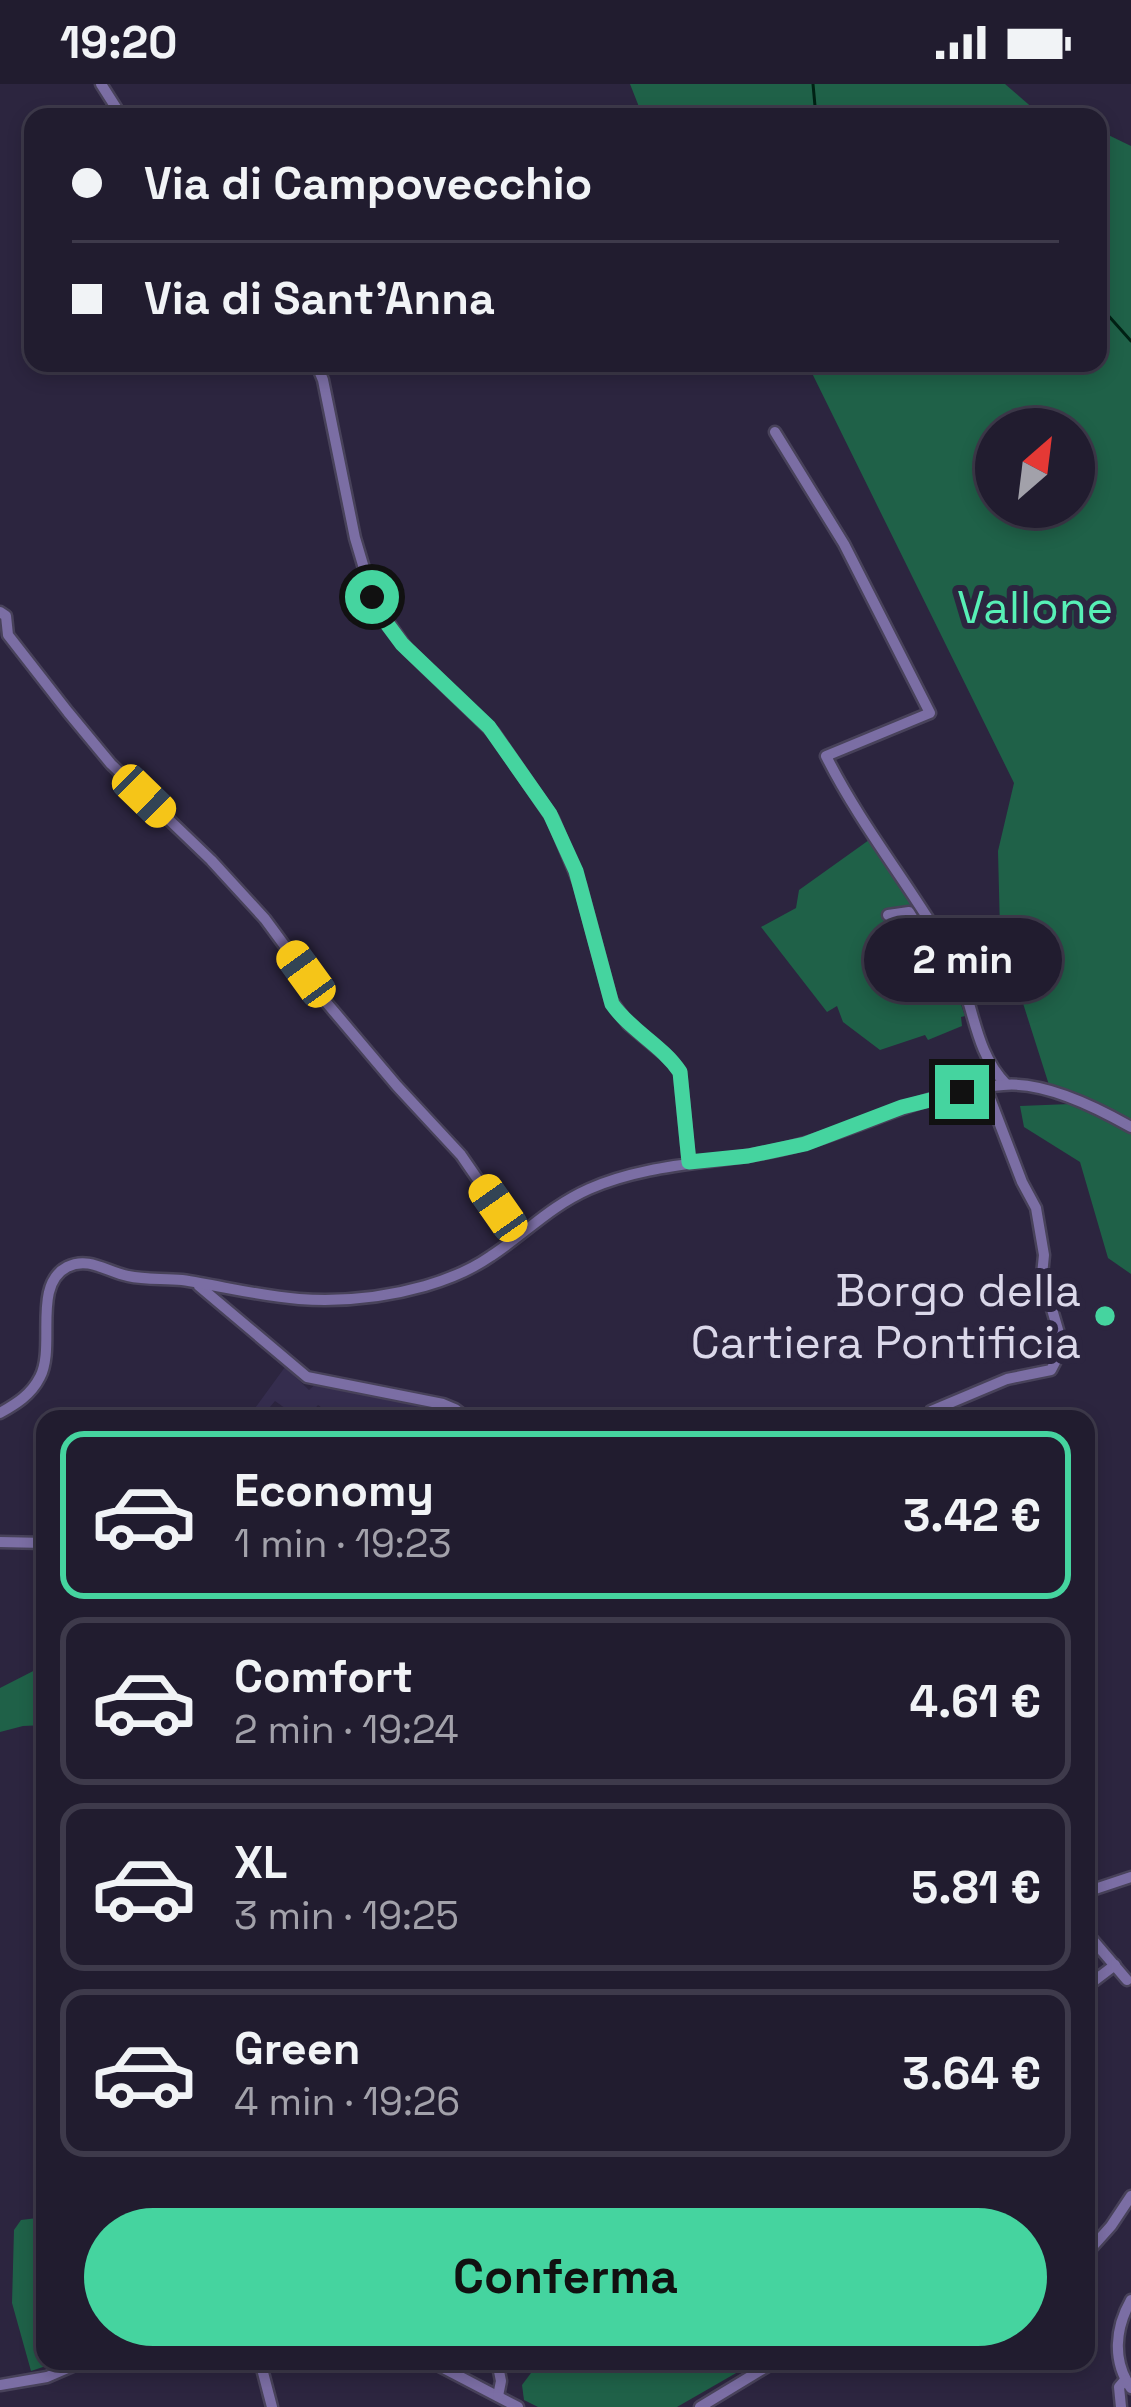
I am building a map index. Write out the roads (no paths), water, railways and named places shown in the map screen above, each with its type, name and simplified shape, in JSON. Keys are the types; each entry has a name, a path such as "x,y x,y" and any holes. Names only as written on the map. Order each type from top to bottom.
{"street":[{"path":"320,372 355,538 374,602 412,654 489,727 550,814 576,871 612,1004 680,1072 689,1162"},
{"path":"775,432 844,544 930,713 826,756 953,960 991,1068 1006,1084"},
{"path":"0,612 6,616 8,635 111,764 265,919 340,1019 460,1155 516,1235"},
{"path":"888,915 909,912 932,950 933,971 939,981"},
{"path":"0,1413 23,1400 42,1375 48,1292 59,1272 69,1266 92,1264 129,1277 297,1299 361,1300 453,1277 492,1256 559,1205 596,1186 638,1172 805,1144 902,1107 986,1088 1006,1084 1045,1090 1081,1101 1131,1126"},
{"path":"933,1410 1007,1378 1051,1370 1063,1347 1042,1275 1044,1256 1036,1208 986,1088"},
{"path":"196,1284 307,1377 456,1410"},
{"path":"0,1542 36,1543"},
{"path":"1095,1889 1131,1876"},
{"path":"1095,1942 1127,1980"},
{"path":"1095,1980 1115,1965"},
{"path":"1095,2244 1131,2195"},
{"path":"1121,2407 1119,2387 1128,2384 1117,2337 1131,2300"},
{"path":"0,2385 63,2370"},
{"path":"262,2370 272,2407"},
{"path":"447,2370 518,2407"},
{"path":"498,2370 498,2396"},
{"path":"700,2407 761,2370"}],"waterway":[{"path":"813,84 815,108"},
{"path":"1107,314 1131,341"}],"place":[{"name":"Borgo della Cartiera Pontificia","path":"1105,1316"}],"park label":[{"name":"Vallone","path":"1035,607"}]}
